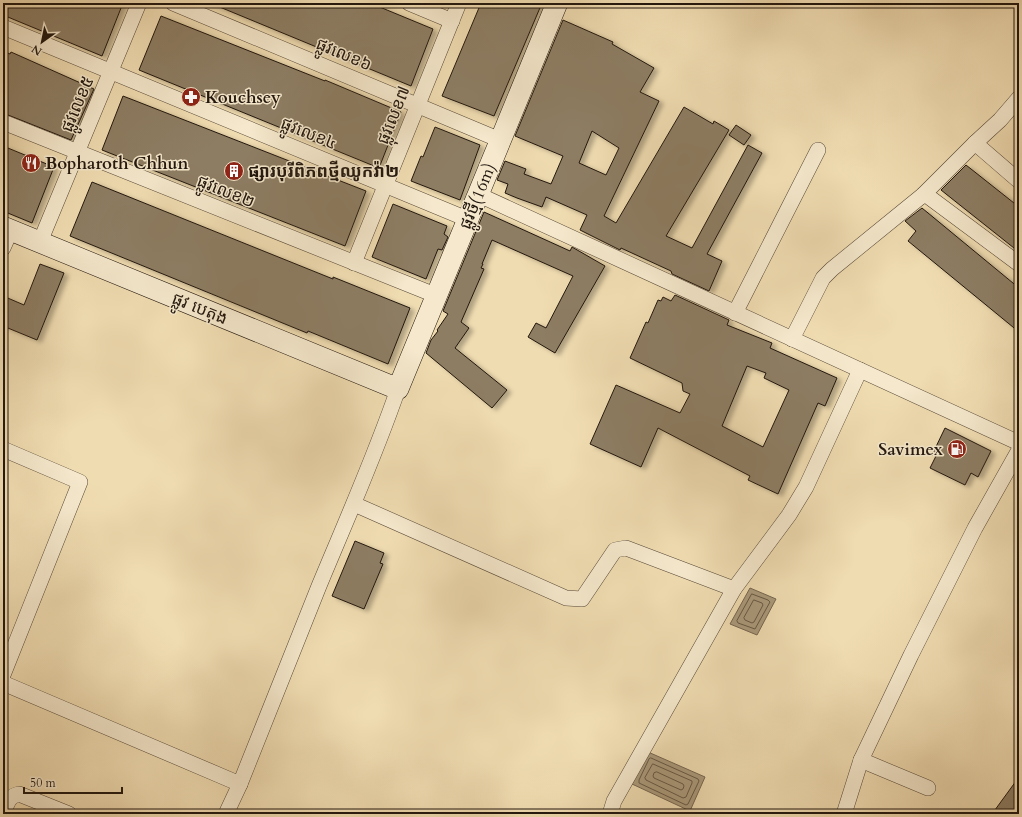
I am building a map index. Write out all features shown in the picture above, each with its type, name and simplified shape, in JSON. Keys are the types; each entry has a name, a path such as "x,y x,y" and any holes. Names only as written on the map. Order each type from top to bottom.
{"street":[{"name":"ផ្លូវលេខ៥","path":"40,242 139,3"},
{"name":"ផ្លូវលេខ៦","path":"173,3 500,140"},
{"path":"409,3 452,21"},
{"name":"ផ្លុវលេខ៧","path":"354,263 459,3"},
{"name":"ផ្លូវថ្មី(16m)","path":"398,389 556,3"},
{"name":"ផ្លូវលេខ៤","path":"3,27 467,219"},
{"path":"792,339 823,278 856,249 924,195 975,142 1000,120 1019,98"},
{"name":"ផ្លូវលេខ២","path":"3,122 435,296"},
{"path":"975,142 1019,181"},
{"path":"735,313 818,150"},
{"path":"477,194 1019,443"},
{"path":"924,195 929,197 1019,264"},
{"name":"ផ្លូវ បេតុង","path":"6,235 40,242 398,389"},
{"path":"610,814 614,801 734,589 789,515 806,487 860,370"},
{"path":"226,814 240,784 319,586 354,504 398,389"},
{"path":"3,449 80,482 3,676"},
{"path":"844,814 861,760 911,655 976,528 1019,450"},
{"path":"354,504 566,598 582,599 615,550 626,548 734,589"},
{"path":"3,683 240,784"},
{"path":"861,760 928,788"},
{"path":"3,814 9,799 13,795 19,794 69,814"}],"water":[{"path":"750,588 776,599 757,635 730,624"},
{"path":"648,752 705,777 690,811 632,784"}],"building":[{"path":"3,3 123,3 102,56 3,15"},
{"path":"210,3 370,3 433,29 411,86"},
{"path":"481,3 542,3 494,116 442,96"},
{"path":"161,16 325,80 401,112 379,168 139,70"},
{"path":"563,20 613,42 612,44 654,68 640,92 659,101 604,216 616,223 684,107 713,124 714,121 729,130 666,236 692,248 748,145 762,153 707,254 722,261 709,291 672,274 671,271 621,248 620,250 580,230 587,215 546,197 542,207 505,193 508,184 497,180 505,161 526,169 524,174 551,184 563,156 515,136","holes":["592,131 619,148 606,175 579,163"]},
{"path":"3,51 10,54 11,52 94,89 71,140 3,113"},
{"name":"ផ្សារបុរីពិភពថ្មីឈូកវ៉ា២","path":"123,96 366,191 345,246 102,150"},
{"path":"736,125 751,135 744,145 729,135"},
{"path":"435,127 480,145 460,200 411,181 421,156 423,157"},
{"path":"3,146 54,167 32,223 3,211"},
{"path":"966,165 1019,207 1019,252 941,190"},
{"path":"92,182 333,279 333,277 410,308 388,364 308,331 307,333 70,236"},
{"name":"ផ្សារបុរីពិភពថ្មីឈូកវ៉ា២","path":"393,204 447,226 444,234 448,237 442,250 438,249 426,279 372,257"},
{"path":"922,208 1019,288 1019,332 908,241 916,231 905,221"},
{"path":"484,212 570,251 572,247 605,266 555,353 528,337 536,323 546,328 573,276 492,240 482,264 481,268 484,269 461,322 469,328 455,348 507,390 492,408 426,353 431,340 448,314 443,311"},
{"path":"40,264 64,273 37,340 3,326 3,296 24,305"},
{"path":"675,295 729,320 727,325 772,343 770,348 837,378 825,406 818,403 778,494 748,480 750,476 658,428 641,467 590,444 616,385 680,413 690,394 683,391 682,383 630,358 646,322 648,323 658,300 661,301 663,297 671,301","holes":["747,366 766,373 764,378 789,390 763,447 722,426"]},
{"path":"945,428 991,451 978,477 971,473 965,485 930,468 936,456 932,455"},
{"path":"355,541 384,553 380,563 383,564 364,609 332,596"},
{"path":"1019,777 1019,814 992,814"}],"place":[{"name":"Kouchsey","path":"191,97"},
{"name":"Bopharoth Chhun","path":"31,163"},
{"name":"ផ្សារបុរីពិភពថ្មីឈូកវ៉ា២","path":"234,171"},
{"name":"Savimex","path":"957,449"}]}
